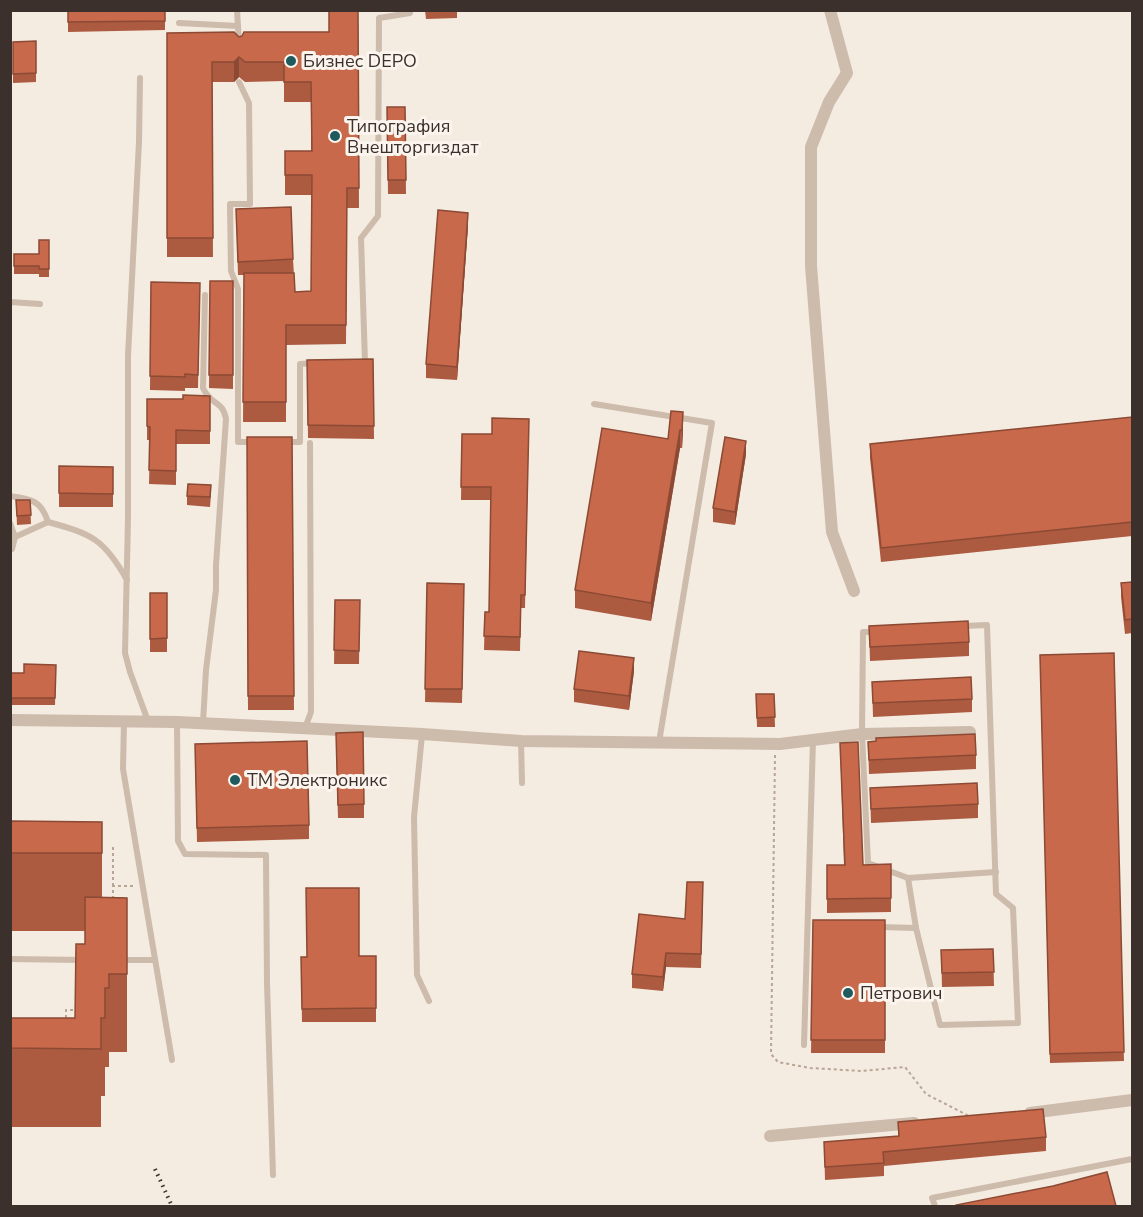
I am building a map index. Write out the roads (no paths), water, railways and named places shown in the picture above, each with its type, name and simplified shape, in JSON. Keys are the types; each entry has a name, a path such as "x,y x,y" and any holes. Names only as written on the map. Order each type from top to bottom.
{"street":[{"path":"830,10 847,73 829,102 811,147 811,266 832,532 854,591"},
{"path":"10,720 177,722 521,741 659,743 780,744 862,734 970,732"},
{"path":"1020,1114 1132,1100"},
{"path":"770,1136 928,1122"}],"lane":[{"path":"237,10 239,52"},
{"path":"354,362 364,362 361,238 378,216 379,18 410,13 410,10"},
{"path":"179,23 238,26"},
{"path":"140,78 128,356 125,652 148,721"},
{"path":"239,82 249,103 250,204 230,204 231,271 238,289 238,442 259,442"},
{"path":"203,723 202,704 216,590 226,419 224,410 208,398 203,388 205,295"},
{"path":"10,302 40,304"},
{"path":"279,442 300,442 300,364 321,363"},
{"path":"594,405 712,423 659,743"},
{"path":"305,728 310,712 310,443"},
{"path":"10,496 29,499 39,504 48,522"},
{"path":"15,537 48,522 82,533 101,543 114,557 127,580"},
{"path":"10,523 15,537 12,549"},
{"path":"908,878 916,928 940,1025 1018,1023 1013,908 996,894 987,625 953,627"},
{"path":"886,631 863,632 862,734 868,863 908,878 996,872"},
{"path":"124,721 123,769 172,1060"},
{"path":"177,722 178,841 185,854 266,855 273,1175"},
{"path":"422,734 414,817 417,975 429,1001"},
{"path":"804,1045 813,740"},
{"path":"521,741 522,783"},
{"path":"807,925 818,925"},
{"path":"872,927 916,928"},
{"path":"10,959 85,960"},
{"path":"113,960 154,960"},
{"path":"935,1206 932,1198 1132,1159"}],"railway":[{"path":"155,1169 172,1206"}],"place":[{"name":"Бизнес DEPO","path":"291,61"},
{"name":"Типография Внешторгиздат","path":"335,136"},
{"name":"ТМ Электроникс","path":"235,780"},
{"name":"Петрович","path":"848,993"}]}
